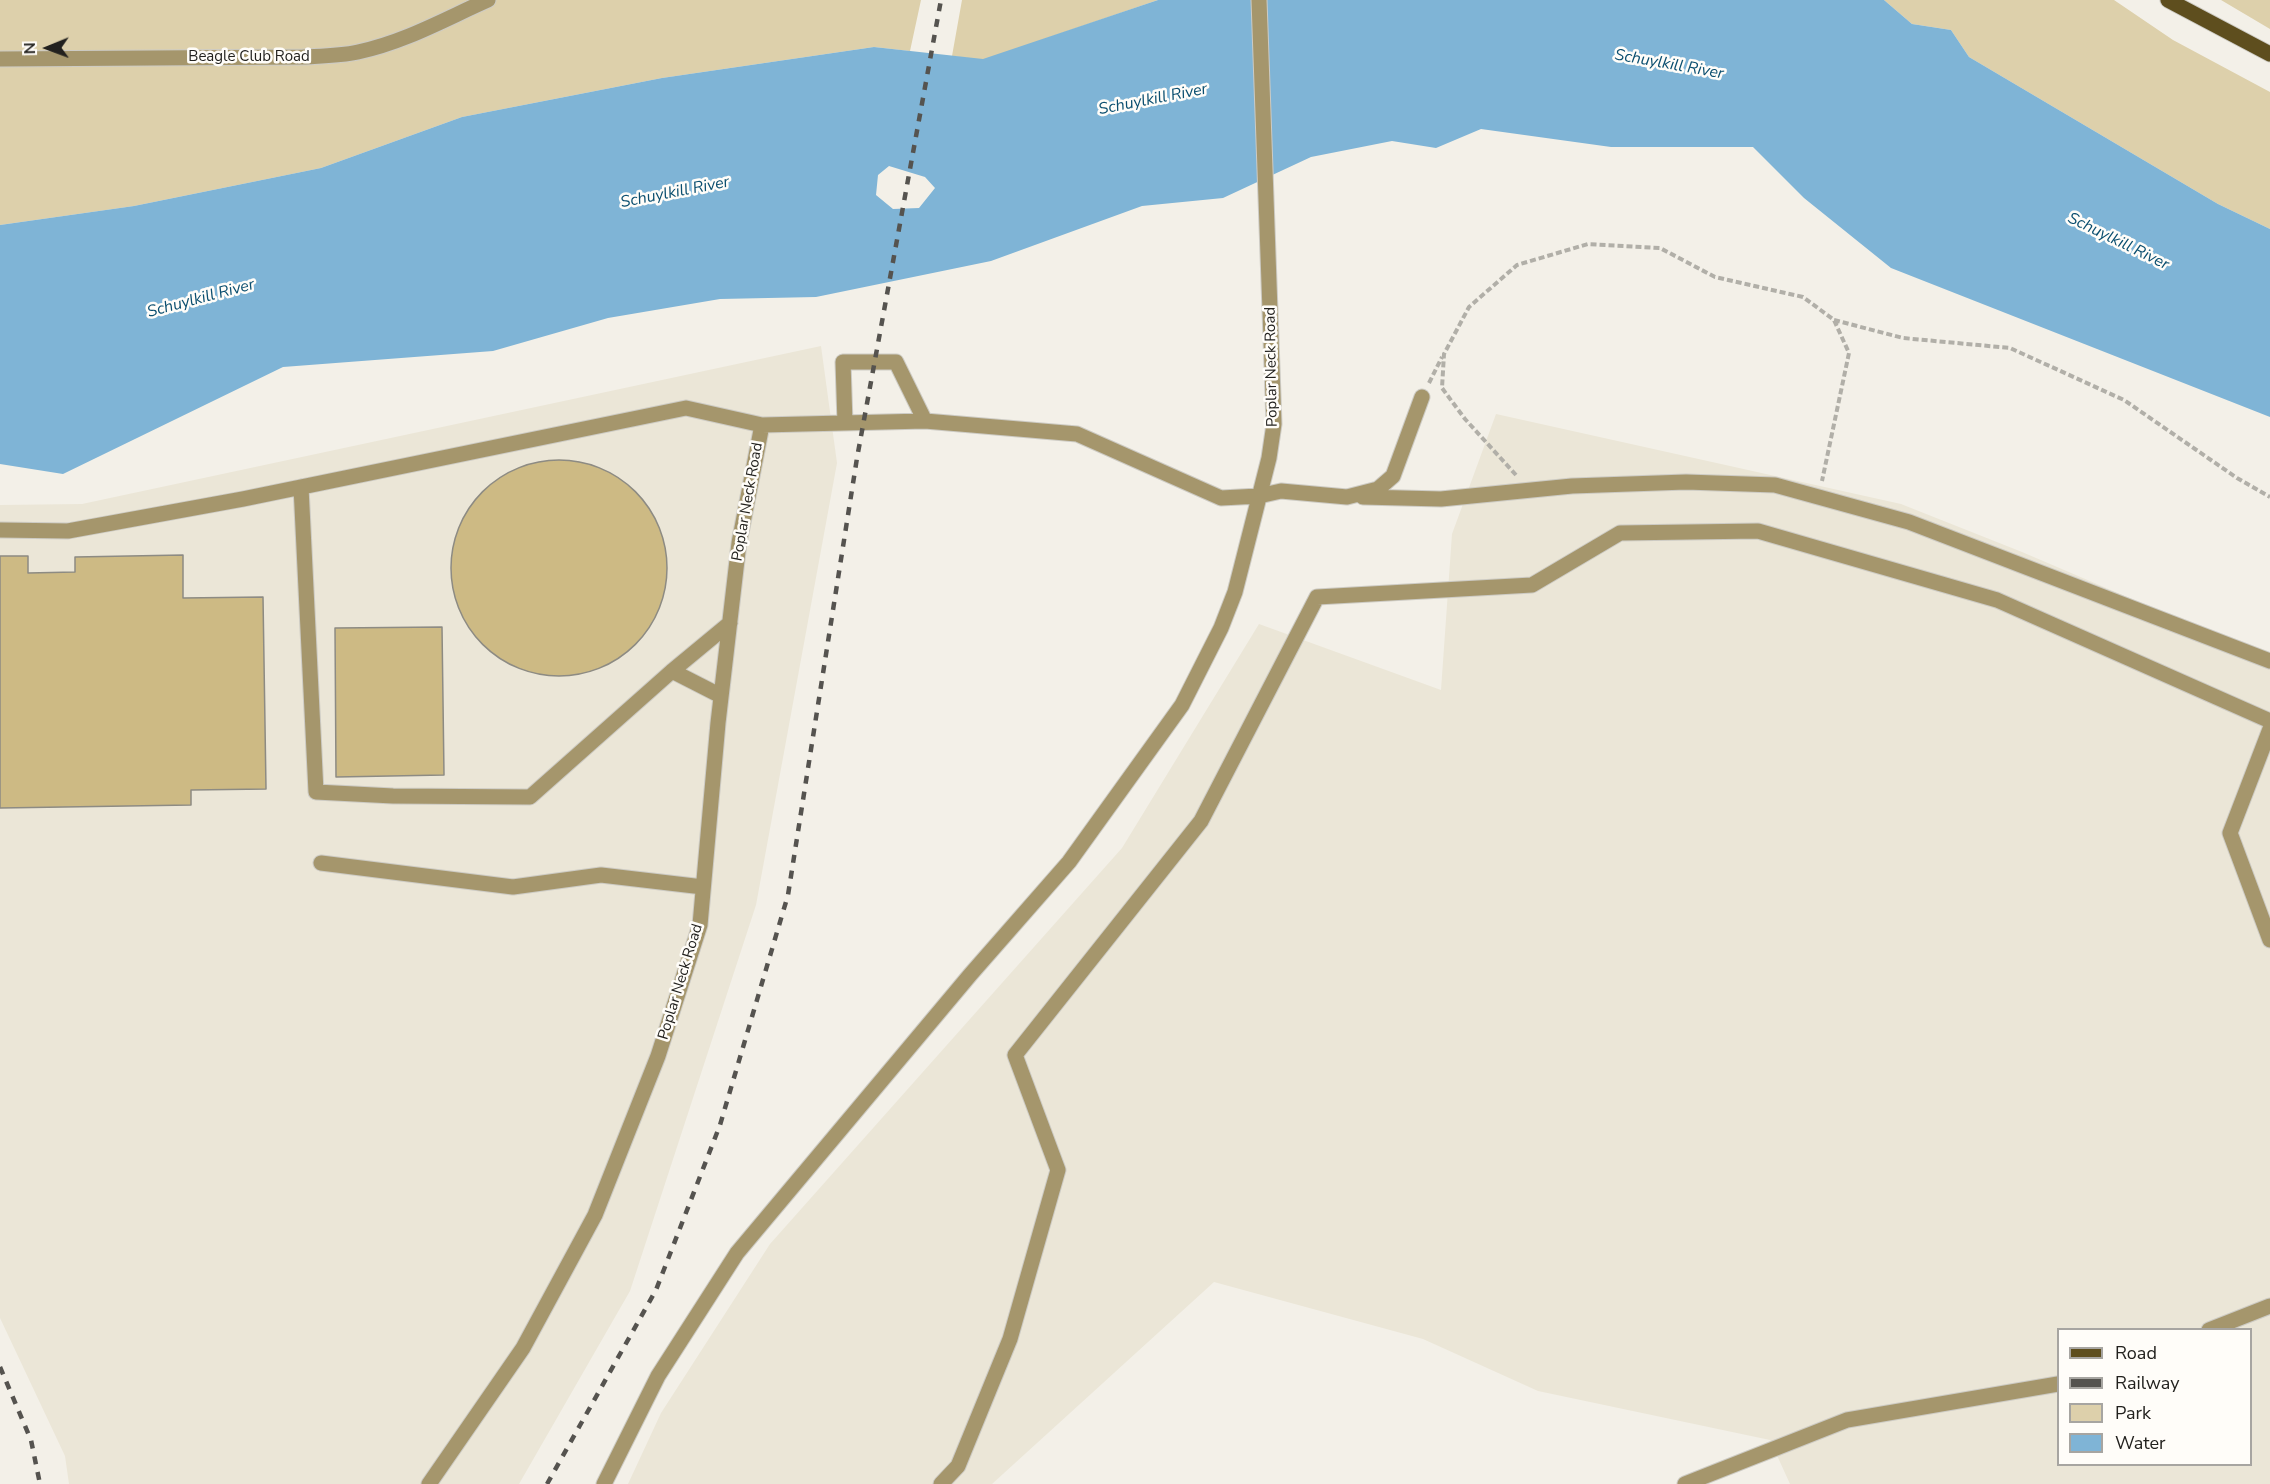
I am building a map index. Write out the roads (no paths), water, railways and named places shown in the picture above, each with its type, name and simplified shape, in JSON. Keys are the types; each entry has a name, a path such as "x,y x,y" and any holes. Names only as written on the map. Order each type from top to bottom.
{"main road":[{"path":"2168,0 2270,54"}],"street":[{"name":"Beagle Club Road","path":"0,59 338,55 359,52 412,36 488,0"},
{"name":"Poplar Neck Road","path":"429,1484 523,1348 595,1215 658,1056 700,924 730,623 740,543 762,425 925,421 1077,434 1221,498 1259,496 1272,435 1275,384 1258,0"},
{"path":"845,423 843,362 896,362 925,421"},
{"path":"1347,497 1378,489 1393,476 1422,396"},
{"path":"0,530 68,531 301,487 686,408 762,425"},
{"path":"604,1484 679,1340 737,1253 970,975 1069,862 1176,714 1199,675 1221,628 1234,591 1259,496 1281,491 1347,497 1441,499 1531,490 1686,482 1775,485 1909,522 2270,662"},
{"path":"301,487 316,792 393,796 530,797 672,671 730,623"},
{"path":"945,1483 958,1466 1010,1340 1058,1170 1015,1055 1201,821 1317,597 1532,585 1620,533 1758,531 1997,600 2270,721"},
{"path":"672,671 721,696"},
{"path":"2270,729 2230,833 2270,940"},
{"path":"321,863 513,887 601,875 703,887"},
{"path":"2212,1328 2270,1306"},
{"path":"1685,1484 1847,1420 2057,1384"},
{"path":"617,1484 622,1447"}],"water":[{"name":"Schuylkill River","path":"1158,0 1884,0 1912,24 1951,30 1969,57 2218,204 2270,229 2270,417 1891,268 1804,198 1753,147 1611,147 1481,129 1436,148 1392,141 1311,157 1223,198 1142,206 991,261 816,297 720,299 608,318 493,351 283,367 63,474 0,464 0,225 134,206 321,168 462,117 662,78 874,47 983,59","holes":["889,166 925,177 935,188 919,208 893,209 876,195 878,175"]}],"railway":[{"path":"547,1484 656,1290 720,1125 788,895 857,458 941,0"},
{"path":"0,1367 31,1440 40,1484"}]}
